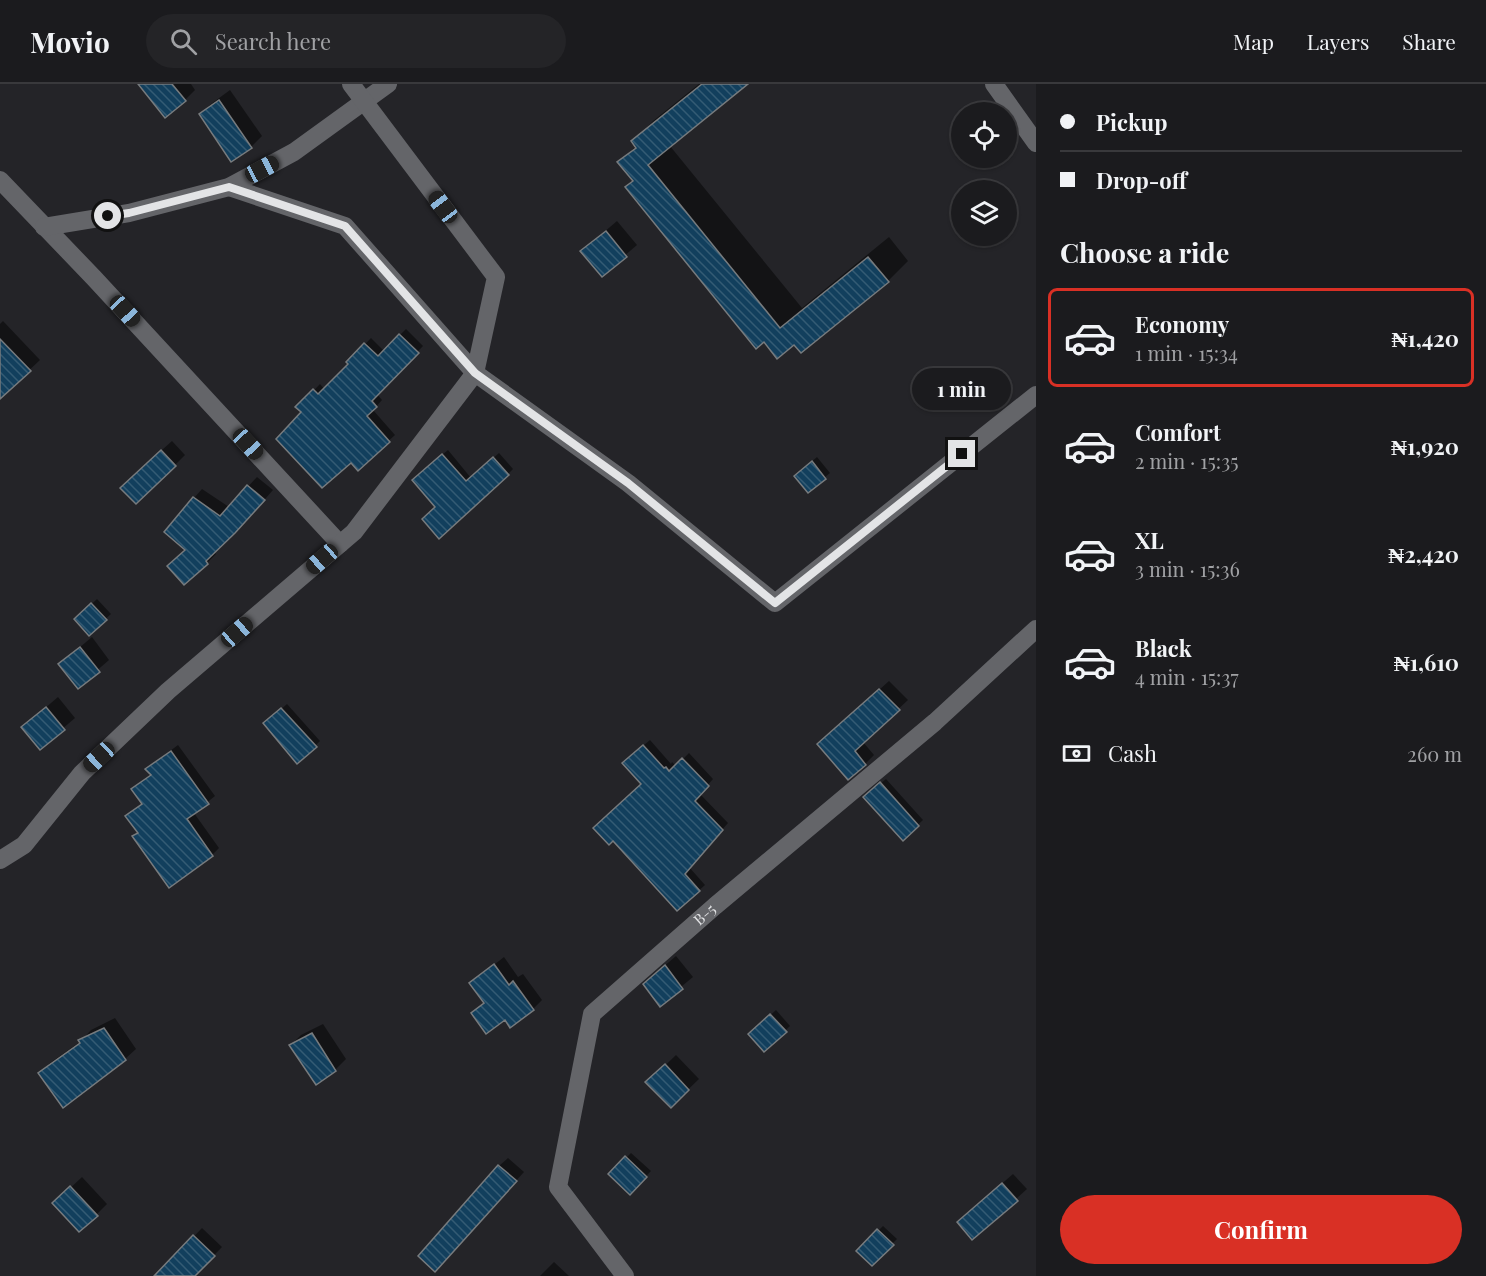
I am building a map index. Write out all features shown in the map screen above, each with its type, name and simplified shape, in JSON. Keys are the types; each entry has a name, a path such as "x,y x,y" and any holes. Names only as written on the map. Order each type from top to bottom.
{"street":[{"path":"0,860 24,845 82,773 168,691 354,532 475,373 496,278 351,84"},
{"path":"45,227 129,213 229,187 294,152 388,84"},
{"path":"994,84 1036,143"},
{"path":"0,180 340,544"},
{"path":"229,187 345,226 475,373 628,483 775,603 1036,395"},
{"name":"B-5","path":"625,1276 558,1187 592,1014 715,906 935,722 1036,629"}],"building":[{"path":"138,84 172,84 186,101 165,118"},
{"path":"702,84 748,84 648,165 780,328 868,257 889,282 801,353 794,345 777,359 764,342 756,349 625,187 633,181 617,162 636,148 631,141"},
{"path":"219,100 252,148 231,162 199,114"},
{"path":"606,231 627,257 602,277 580,251"},
{"path":"399,334 419,353 372,401 377,407 367,416 390,442 358,471 351,463 322,488 276,439 301,412 295,407 313,389 318,394 348,364 346,362 364,343 378,356"},
{"path":"0,339 31,371 0,399"},
{"path":"161,450 176,466 136,504 120,488"},
{"path":"442,454 466,481 493,457 509,475 439,539 422,519 435,507 412,480"},
{"path":"812,461 826,479 808,493 794,476"},
{"path":"247,485 265,500 206,561 208,564 184,585 167,566 185,550 164,532 193,497 220,516"},
{"path":"91,603 107,620 89,636 74,619"},
{"path":"80,647 100,672 78,689 58,664"},
{"path":"879,689 900,710 855,751 866,765 848,780 817,744"},
{"path":"46,707 65,730 40,750 21,727"},
{"path":"281,708 317,747 297,764 263,723"},
{"path":"643,745 669,771 682,758 709,786 695,801 723,830 685,874 700,891 677,911 613,841 609,845 593,828 641,784 622,763"},
{"path":"171,751 209,804 187,819 213,856 169,888 132,836 138,833 125,816 142,804 131,789 151,775 145,769"},
{"path":"880,782 919,826 903,841 863,797"},
{"path":"494,964 509,985 513,981 534,1010 510,1028 505,1020 486,1034 471,1013 484,1003 469,983"},
{"path":"665,965 683,989 660,1007 643,984"},
{"path":"770,1014 787,1032 764,1052 748,1034"},
{"path":"104,1028 126,1060 63,1108 38,1073 80,1043 78,1040"},
{"path":"312,1033 336,1071 316,1085 289,1045"},
{"path":"665,1064 689,1090 671,1108 645,1082"},
{"path":"625,1156 647,1177 630,1195 608,1174"},
{"path":"498,1165 517,1181 435,1272 418,1256"},
{"path":"1002,1183 1018,1201 972,1240 957,1222"},
{"path":"70,1186 98,1216 79,1232 52,1203"},
{"path":"877,1229 894,1245 872,1266 856,1251"},
{"path":"193,1235 215,1256 195,1276 154,1276"}],"route":[{"path":"108,216 129,213 229,187 345,226 475,373 628,483 775,603 962,454"}]}
